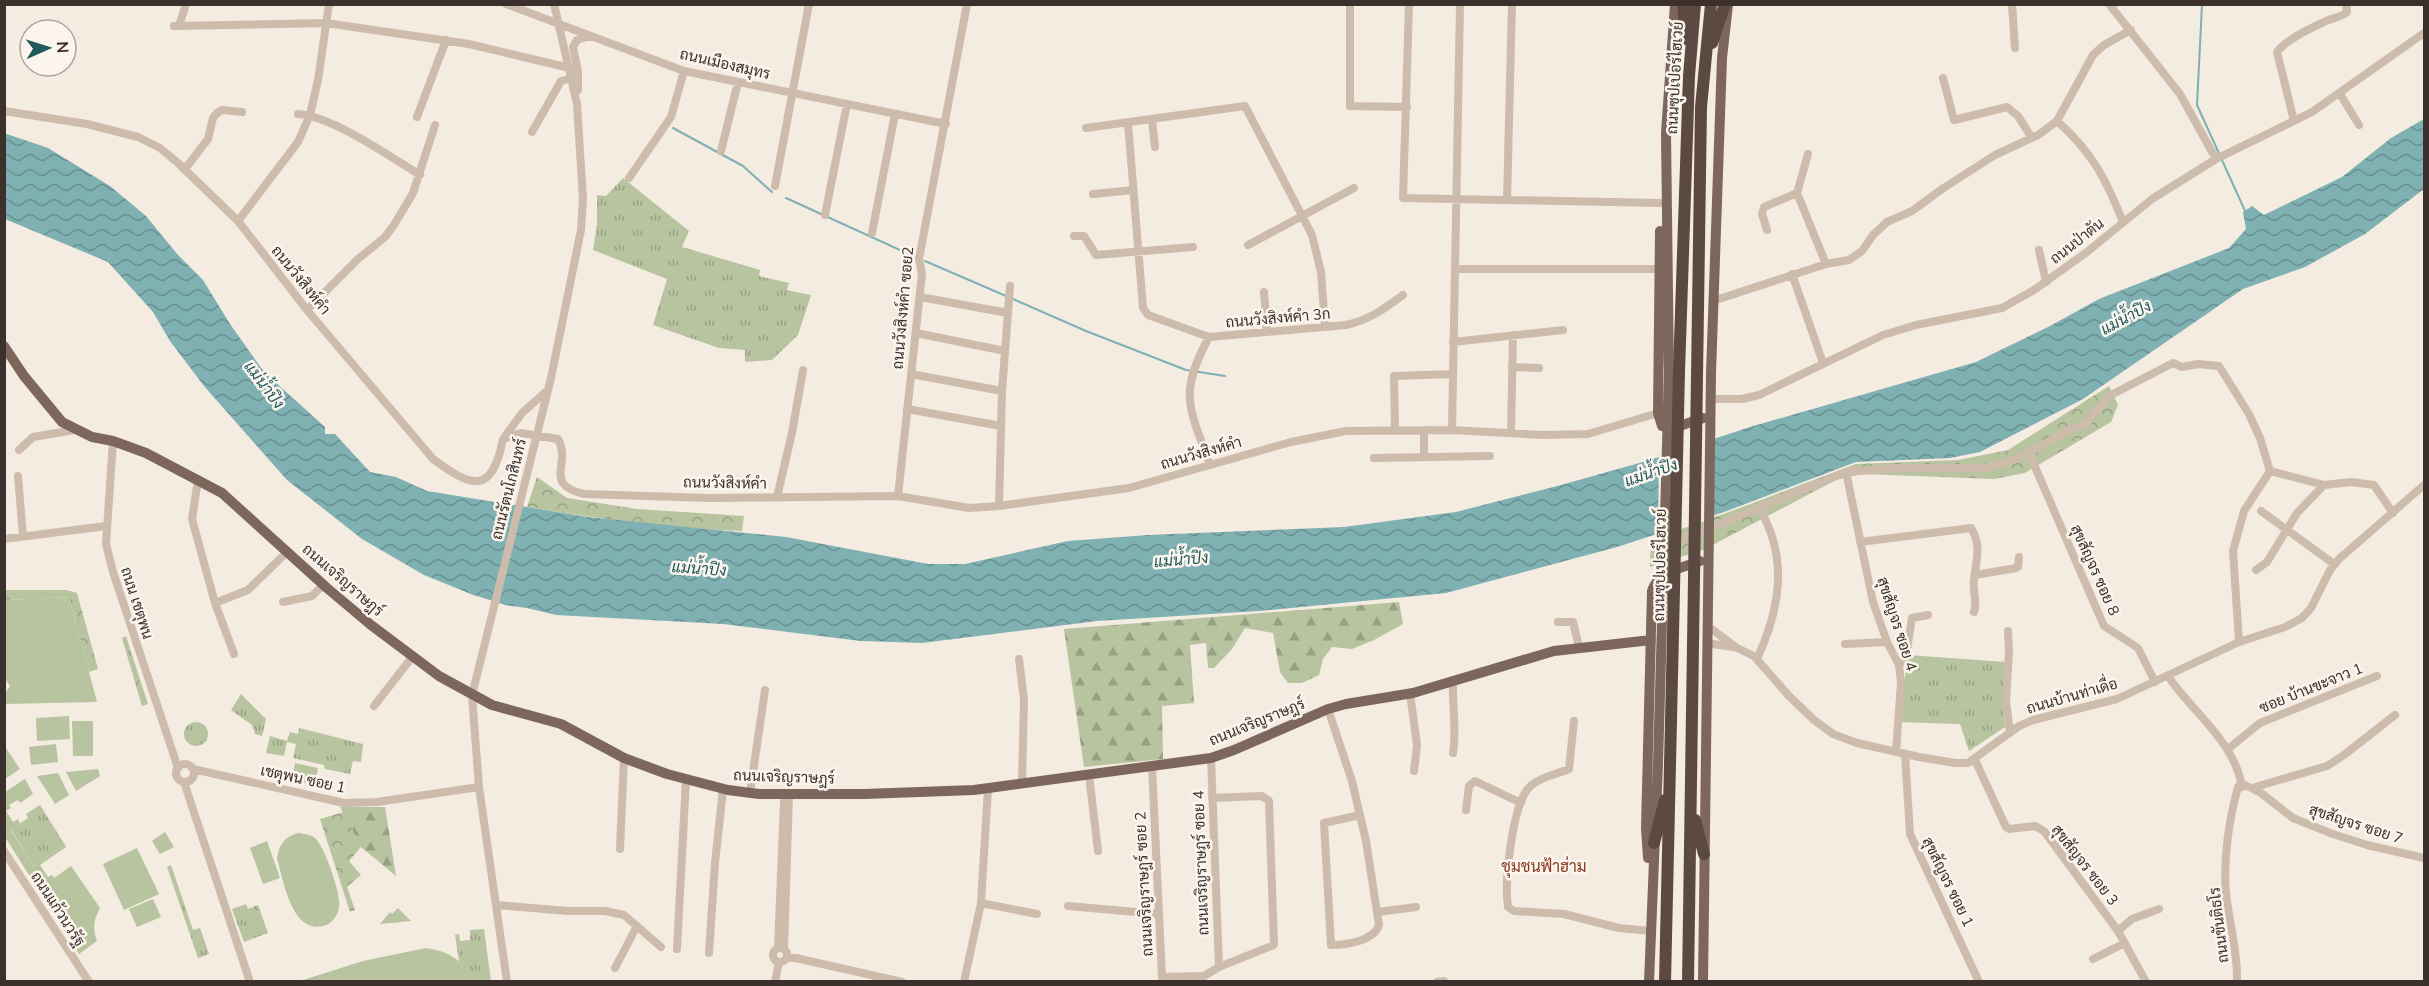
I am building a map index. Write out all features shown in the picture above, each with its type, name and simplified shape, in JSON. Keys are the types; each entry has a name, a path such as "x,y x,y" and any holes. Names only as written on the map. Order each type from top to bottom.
{"highway":[{"path":"1683,4 1689,76"},
{"name":"ถนนซุปเปอร์ไฮเวย์","path":"1665,981 1674,668 1674,373 1689,76 1695,4"},
{"name":"ถนนซุปเปอร์ไฮเวย์","path":"1688,981 1696,373 1704,68 1711,4"},
{"path":"1704,68 1726,4"},
{"path":"1654,843 1671,780"},
{"path":"1691,805 1704,854"}],"main road":[{"path":"1675,4 1666,134 1661,167 1658,412 1662,426 1671,429 1711,415 1715,408 1725,94 1722,58"},
{"path":"1702,981 1711,374 1722,58 1726,4"},
{"path":"1649,981 1674,373 1666,134"},
{"name":"ถนนเจริญราษฎร์","path":"4,346 62,422 92,437 113,441 146,453 222,493 323,585 438,676 492,705 561,724 624,758 686,780 723,789 786,795 988,788 1211,758 1328,709 1410,693 1554,651 1652,640"},
{"path":"1653,888 1646,828 1652,591 1658,579 1708,558 1712,560 1713,566 1709,629 1713,644 1710,866 1704,899"}],"street":[{"path":"186,4 176,26 326,23 446,40 570,68"},
{"path":"238,221 298,142 310,115 318,80 329,4"},
{"name":"ถนนเมืองสมุทร","path":"506,4 684,71 946,124"},
{"name":"ถนนรัตนโกสินทร์","path":"507,981 479,787 472,695 548,390 581,230 583,188 577,104 554,4"},
{"path":"775,186 809,4"},
{"name":"ถนนวังสิงห์คำ ซอย2","path":"898,496 920,297 922,274 919,259 968,4"},
{"path":"1350,4 1350,106 1407,107"},
{"path":"1409,4 1403,198 1660,203"},
{"path":"1452,430 1460,4"},
{"path":"1507,200 1512,4"},
{"path":"2012,4 2014,48"},
{"path":"2109,4 2180,94 2216,159"},
{"path":"2294,121 2277,52 2297,36 2325,21 2344,15 2347,12 2346,4"},
{"path":"1719,299 1792,274 1849,260 1862,251 1873,234 1887,222 1912,212 1942,189 1995,155 2032,138 2057,121 2093,55 2104,45 2131,30"},
{"name":"ถนนป่าตัน","path":"1716,399 1742,399 1760,395 1883,335 1916,325 2002,308 2046,282 2152,199 2216,159 2294,121 2340,94 2424,33"},
{"path":"577,104 578,72 573,47 577,40 590,36"},
{"path":"417,117 446,40"},
{"path":"629,178 671,117 684,71"},
{"path":"532,132 561,81 572,78"},
{"path":"1943,78 1953,120 2007,108 2018,116 2032,138"},
{"path":"721,151 738,82"},
{"path":"2340,94 2359,125"},
{"path":"825,214 847,104"},
{"path":"1086,128 1245,106 1312,235 1319,263 1325,327"},
{"path":"185,169 208,139 213,118 217,113 222,110 242,112"},
{"name":"ถนนวังสิงห์คำ","path":"4,111 87,124 138,137 160,148 238,221 307,309 433,459 449,471 476,481 488,478 492,474 503,439"},
{"path":"298,114 310,115 352,135 420,174"},
{"path":"872,233 895,114"},
{"path":"1152,120 1155,147"},
{"path":"2057,121 2080,141 2097,166 2123,222"},
{"path":"1128,123 1143,308 1148,315 1209,338"},
{"path":"307,309 358,259 385,237 413,193 435,125"},
{"path":"1808,154 1797,193 1826,264"},
{"path":"1248,245 1354,188"},
{"path":"1093,194 1133,190"},
{"path":"1767,230 1762,214 1764,207 1797,193"},
{"path":"1074,236 1084,236 1096,255 1138,250 1193,248"},
{"path":"2039,250 2046,282"},
{"path":"1455,269 1660,269"},
{"path":"1792,274 1823,363"},
{"path":"999,506 1002,391 1010,286"},
{"path":"1264,292 1267,332"},
{"name":"ถนนวังสิงห์คำ 3ก","path":"1210,465 1188,396 1194,366 1209,338 1325,327 1362,321 1379,313 1402,295"},
{"path":"920,297 1008,313"},
{"path":"1454,342 1563,330"},
{"path":"916,333 1005,351"},
{"path":"1510,433 1514,335"},
{"path":"1659,549 1846,472 1899,468 1985,468 2017,459 2073,428 2085,424 2109,396 2162,368 2173,363 2182,367 2198,364 2219,366 2249,414 2260,438 2270,471 2244,511 2234,550 2239,642"},
{"path":"1512,367 1539,368"},
{"path":"777,497 792,434 803,370"},
{"path":"912,374 1002,391"},
{"path":"1395,430 1394,376 1453,374"},
{"path":"503,439 522,413 548,390"},
{"path":"907,409 1001,426"},
{"name":"ถนนวังสิงห์คำ","path":"536,434 558,439 562,450 562,482 565,487 584,494 709,498 898,496 969,508 1129,488 1320,435 1346,431 1452,430 1543,435 1588,434 1658,412"},
{"path":"19,450 33,437 74,430"},
{"path":"1424,430 1424,457"},
{"path":"503,439 516,433 536,434"},
{"name":"ถนน เชตุพน","path":"113,441 106,544 113,572 178,768"},
{"name":"สุขสัญจร ซอย 8","path":"2029,453 2104,626 2138,648 2156,682"},
{"path":"1374,458 1490,456"},
{"path":"2270,471 2324,485 2351,482 2374,485 2393,513"},
{"name":"สุขสัญจร ซอย 4","path":"1846,472 1873,602 1887,642 1899,665 1901,682 1896,752"},
{"path":"18,476 23,537"},
{"path":"198,480 192,519 215,603 234,654"},
{"path":"2256,570 2266,562 2297,513 2324,485"},
{"name":"ถนนบ้านท่าเดื่อ","path":"1975,760 2010,733 2033,720 2117,699 2239,642 2285,627 2302,618 2311,608 2334,564 2362,537 2424,486"},
{"path":"1757,659 1771,629 1777,603 1778,571 1769,529 1759,508"},
{"path":"2261,511 2334,564"},
{"path":"4,539 106,526"},
{"path":"1860,542 1971,528 1977,547 1976,609 1974,612"},
{"path":"215,603 248,590 287,552"},
{"path":"1975,575 2016,568 2019,557"},
{"path":"283,602 312,596 323,585"},
{"path":"1899,665 1906,656 1912,618 1928,615"},
{"path":"1558,622 1573,622 1579,647"},
{"path":"1709,629 1757,659 1789,696 1814,720 1833,734 1857,743 1905,754 1955,763 1975,760"},
{"path":"2008,632 2006,701 2010,733"},
{"path":"1845,644 1887,642"},
{"path":"1713,644 1737,648"},
{"path":"374,706 413,656"},
{"path":"1019,659 1023,700 1022,783"},
{"path":"2168,676 2180,694 2228,749 2241,783"},
{"name":"ซอย บ้านขะจาว 1","path":"2228,749 2260,723 2377,676"},
{"path":"1453,680 1455,739 1453,753"},
{"path":"750,793 765,690"},
{"path":"1410,693 1417,745 1414,771"},
{"path":"1328,709 1352,781 1360,815 1369,856 1380,925 1371,935 1349,944 1331,945 1324,824 1360,815"},
{"path":"2252,788 2327,766 2395,715"},
{"path":"1574,721 1569,769 1543,778 1525,792 1521,803 1510,843 1506,894 1508,907 1514,911 1564,914 1619,928 1651,932"},
{"name":"สุขสัญจร ซอย 1","path":"1905,754 1907,824 1910,834 1979,981"},
{"path":"620,849 624,758"},
{"name":"ถนนเจริญราษฎร์ ซอย 4","path":"1211,758 1219,967"},
{"name":"สุขสัญจร ซอย 3","path":"1975,760 2006,827 2009,829 2035,826 2044,831 2118,931 2146,981"},
{"path":"184,782 192,778 193,769 187,764 178,768 177,777 184,782 250,981"},
{"name":"ถนนเจริญราษฎร์ ซอย 2","path":"1152,766 1162,977 1204,976 1219,967"},
{"name":"เชตุพน ซอย 1","path":"193,769 344,803 377,802 479,787"},
{"path":"1089,775 1098,851"},
{"path":"676,949 686,780"},
{"path":"1466,810 1469,786 1474,780 1521,803"},
{"name":"สุขสัญจร ซอย 7","path":"2241,783 2252,788 2293,818 2367,845 2424,858"},
{"name":"ถนนขันติธโร","path":"2237,981 2238,960 2226,891 2229,819 2241,783"},
{"path":"964,981 981,903 988,788"},
{"path":"709,954 723,789"},
{"path":"775,981 779,962 784,952 786,795"},
{"path":"1212,798 1262,796 1269,801 1274,945 1219,967"},
{"name":"ถนนแก้วนวรัฐ","path":"4,851 89,981"},
{"path":"981,903 1037,914"},
{"path":"496,905 568,911 605,911 624,915 661,947"},
{"path":"1068,906 1159,914"},
{"path":"1378,912 1416,908"},
{"path":"2118,931 2132,919 2159,909"},
{"path":"615,968 637,926"},
{"path":"2093,959 2125,943"},
{"path":"779,962 773,955 784,952 796,958 902,981"}],"green space":[{"path":"623,178 689,231 682,247 760,270 759,276 789,283 787,290 811,295 798,335 772,360 745,362 745,350 719,348 653,325 667,279 593,250 597,224 597,195 606,196"},
{"path":"2109,386 2118,405 2111,422 2025,473 1994,479 1861,474 1836,480 1705,549 1650,567 1651,539 1856,464 1958,460 2008,450"},
{"path":"537,477 567,498 637,509 744,516 742,531 688,528 527,507"},
{"path":"4,590 66,590 77,593 98,669 89,672 69,597 5,600"},
{"path":"69,597 97,702 5,704 5,693 10,686 5,679 5,600"},
{"path":"1399,602 1403,624 1352,649 1332,647 1323,659 1319,675 1302,683 1288,683 1280,672 1273,633 1245,628 1232,649 1214,668 1208,668 1206,643 1190,645 1194,703 1162,706 1163,759 1084,767 1064,629"},
{"path":"126,636 148,704 142,706 122,638"},
{"path":"1908,655 2006,662 2003,703 2005,727 1969,751 1960,724 1899,722"},
{"path":"241,694 266,719 262,736 255,734 252,725 231,710"},
{"path":"69,716 70,739 37,741 36,718"},
{"path":"72,721 93,721 93,756 73,756"},
{"path":"196,722 204,726 208,734 204,742 196,746 188,742 184,734 188,726"},
{"path":"299,728 363,744 361,762 353,761 350,774 325,769 324,765 293,758 296,744 287,742 284,756 266,753 270,736 287,741 290,732 298,734"},
{"path":"56,744 58,762 31,765 29,747"},
{"path":"4,745 20,769 5,779 4,779"},
{"path":"295,763 318,768 315,785 292,780"},
{"path":"98,769 100,776 76,791 66,772"},
{"path":"58,773 69,795 55,804 37,776"},
{"path":"25,779 33,794 20,803 18,800 9,805 11,808 6,811 13,822 18,819 20,823 11,830 33,866 65,845 66,847 40,865 48,877 52,875 54,878 71,866 100,908 94,924 97,941 79,954 5,837 5,792"},
{"path":"40,805 65,845 33,866 11,829 28,818 26,814"},
{"path":"340,807 385,807 396,876 361,847"},
{"path":"344,812 361,847 349,861 361,875 347,887 355,910 350,912 320,819"},
{"path":"165,832 174,847 160,854 152,841"},
{"path":"298,833 311,836 319,843 335,882 339,901 338,910 333,920 326,925 314,927 305,923 297,915 291,905 283,880 277,859 279,850 286,839"},
{"path":"267,841 280,878 263,884 250,848"},
{"path":"137,848 159,894 124,910 103,864"},
{"path":"171,865 193,930 200,928 209,954 198,958 167,867"},
{"path":"153,899 161,917 137,927 129,909"},
{"path":"246,904 248,909 258,905 268,933 244,942 232,909"},
{"path":"398,908 411,921 380,924 390,912 392,914"},
{"path":"484,929 491,981 472,981 459,961 455,935 459,934 460,941 470,940 470,930"},
{"path":"426,948 441,951 460,962 472,981 300,981 363,961"}],"water":[{"name":"แม่น้ำปิง","path":"2424,119 2424,189 2365,234 2305,267 2243,289 2083,399 1980,452 1950,458 1856,462 1724,512 1617,547 1446,593 1259,611 1097,621 922,643 861,641 723,624 556,615 505,605 424,575 362,539 287,480 204,386 170,341 153,312 108,262 5,219 4,133 48,148 110,186 146,216 178,255 203,280 230,324 264,372 325,427 325,434 335,434 370,472 396,477 427,491 588,517 786,537 928,564 965,564 1068,541 1148,535 1344,527 1456,512 1650,460 1750,427 1976,362 2099,299 2229,248 2246,229 2243,212 2252,206 2264,215 2342,177 2391,138"}],"pier":[{"path":"1715,435 1711,519 1658,537 1659,454"}],"waterway":[{"path":"2202,4 2197,105 2246,213"},
{"path":"673,128 743,166 772,192"},
{"path":"786,198 913,256"},
{"path":"925,261 1006,296"},
{"path":"1013,299 1086,331 1186,370 1225,376"}],"district":[{"name":"ชุมชนฟ้าฮ่าม","path":"1544,867"}]}
